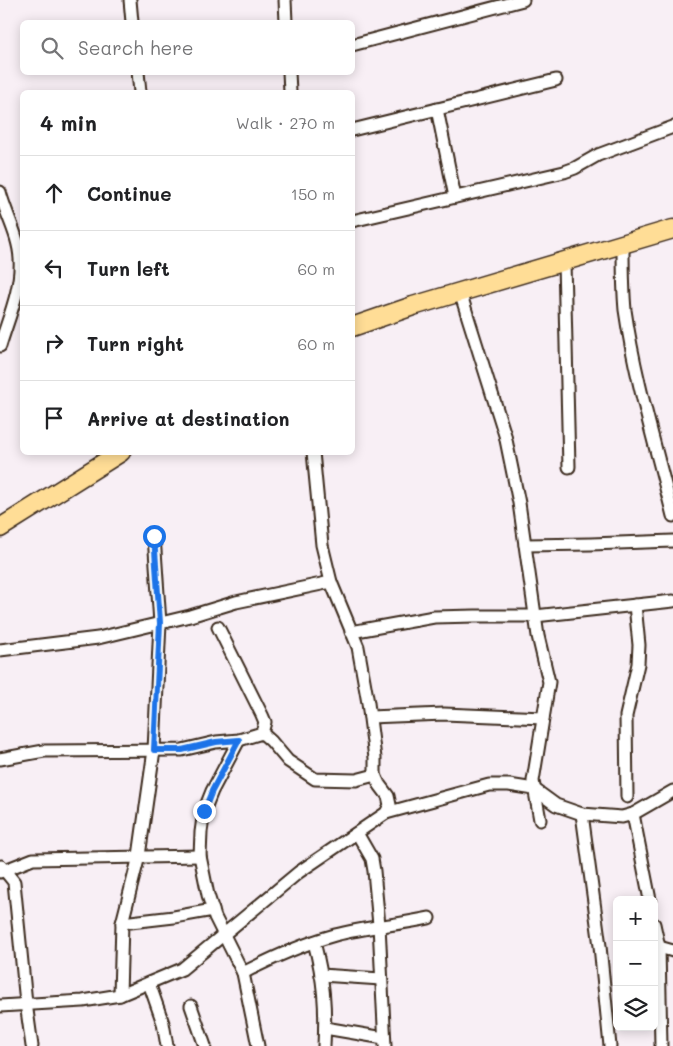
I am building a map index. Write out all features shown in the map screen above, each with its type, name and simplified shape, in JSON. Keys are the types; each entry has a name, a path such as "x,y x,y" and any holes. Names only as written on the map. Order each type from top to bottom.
{"highway":[{"path":"355,326 413,306 673,229"},
{"path":"0,528 116,455"}],"street":[{"path":"130,0 132,20"},
{"path":"284,0 286,20"},
{"path":"355,44 523,0"},
{"path":"138,75 140,90"},
{"path":"289,75 290,90"},
{"path":"355,129 556,80"},
{"path":"437,109 455,197"},
{"path":"355,220 564,172 598,155 673,127"},
{"path":"0,196 17,242 20,259 19,281 0,346"},
{"path":"623,245 623,282 629,335 640,387 668,477 673,516"},
{"path":"564,262 569,467"},
{"path":"460,292 504,435 520,503 536,616 549,682 533,781 540,820"},
{"path":"313,455 322,545 331,582 358,647 370,717 375,775 388,796 390,805 386,813"},
{"path":"120,994 122,923 140,856 154,750 160,623 154,536"},
{"path":"526,545 673,540"},
{"path":"0,650 98,638 190,616 236,602 331,582"},
{"path":"351,632 434,617 536,616 673,602"},
{"path":"627,797 626,716 638,664 639,645 635,605"},
{"path":"218,627 262,714 265,722 262,733"},
{"path":"370,717 444,714 543,718"},
{"path":"0,759 44,752 182,750 216,742 239,740 262,733"},
{"path":"262,733 288,761 316,779 356,780 375,775"},
{"path":"239,740 212,791 204,811 200,832 200,856 208,896 213,910 223,935 243,973 256,1045"},
{"path":"0,1006 83,1001 120,994 182,969 299,872 386,813 489,785 509,785 534,789 556,805 582,814 622,818 633,814 673,791"},
{"path":"582,814 600,946 610,1046"},
{"path":"633,814 649,896"},
{"path":"325,1028 385,1042 379,925 372,859 357,833"},
{"path":"32,1046 14,882 2,869 33,859 200,856"},
{"path":"122,923 213,910"},
{"path":"243,973 298,948 333,936 379,925 407,923 428,918"},
{"path":"658,941 661,1046"},
{"path":"314,942 322,975 326,1010 324,1046"},
{"path":"659,948 673,952"},
{"path":"322,975 381,979"},
{"path":"148,983 163,1023 167,1046"},
{"path":"191,1006 205,1046"}],"route":[{"path":"154,536 160,623 154,750 182,750 216,742 239,740 212,791 204,811"}]}
